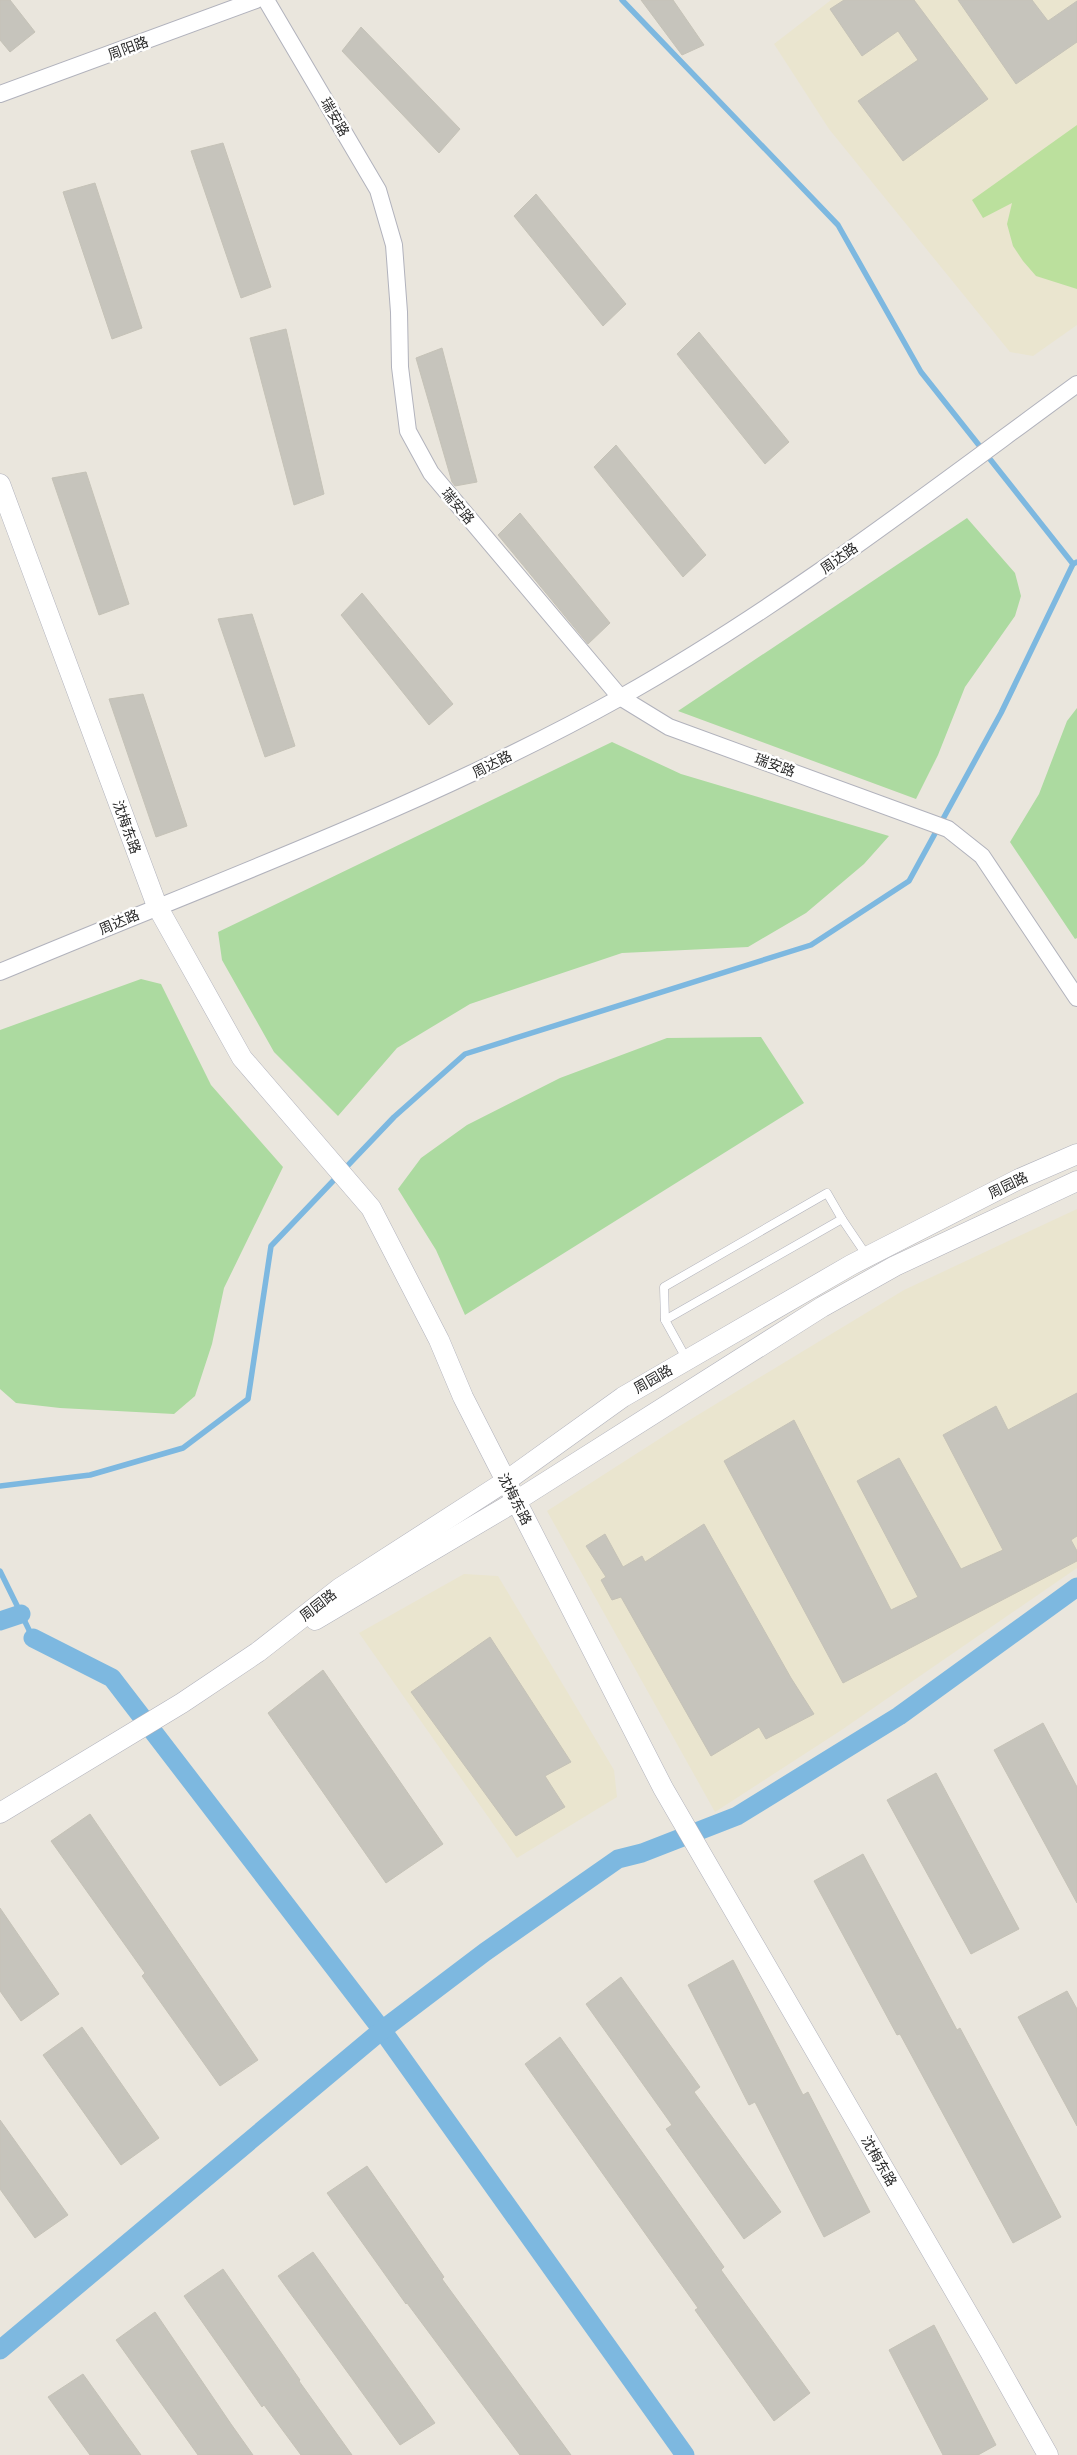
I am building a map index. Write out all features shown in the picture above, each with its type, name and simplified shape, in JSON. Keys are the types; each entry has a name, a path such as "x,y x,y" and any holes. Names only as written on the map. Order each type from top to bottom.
{"street":[{"name":"周阳路","path":"0,94 256,0"},
{"name":"瑞安路","path":"266,0 378,190 394,245 399,312 400,367 408,431 431,473 620,697 669,727 948,829 982,856 1077,998"},
{"name":"周达路","path":"0,972 446,787 620,697 718,641 778,602 944,483 1077,384"},
{"name":"沈梅东路","path":"0,484 157,906 242,1058 372,1208 440,1340 463,1397 663,1788 710,1866 1048,2455"},
{"name":"周园路","path":"0,1813 182,1703 258,1652 340,1588 506,1481 623,1397 868,1256 1018,1179 1077,1154"},
{"name":"周园路","path":"258,1652 362,1593 516,1501 731,1364 894,1266 1077,1181"}],"lane":[{"path":"687,1360 665,1320 664,1287 828,1193 842,1219 868,1256"},
{"path":"665,1320 842,1219"}],"shaded area":[{"path":"831,0 1077,0 1077,325 1033,356 1010,352 829,129 774,44"},
{"path":"1077,1209 1077,1568 840,1731 715,1812 547,1511 678,1427 904,1290"},
{"path":"464,1574 498,1576 614,1770 617,1797 517,1858 359,1633"}],"green space":[{"path":"1077,125 1077,289 1036,276 1023,261 1013,246 1007,224 1012,203 983,218 972,200"},
{"path":"967,518 1015,573 1021,596 1015,616 965,687 938,755 916,799 678,711"},
{"path":"1077,708 1077,938 1075,939 1010,842 1039,794 1067,721"},
{"path":"612,742 681,774 889,836 864,864 806,913 748,947 622,953 470,1004 397,1048 338,1116 274,1052 222,960 218,932"},
{"path":"141,979 161,984 211,1085 283,1167 224,1288 212,1344 195,1396 174,1414 60,1408 16,1403 0,1389 0,1030"},
{"path":"761,1037 804,1103 465,1315 436,1250 398,1189 421,1158 467,1125 560,1078 667,1038"}],"building":[{"path":"0,0 10,0 35,32 10,52 0,40"},
{"path":"641,0 673,0 704,45 682,55"},
{"path":"844,0 914,0 988,99 903,161 858,101 918,60 898,31 862,56 830,9"},
{"path":"958,0 1032,0 1048,21 1077,1 1077,42 1016,84"},
{"path":"361,27 460,129 439,153 342,51"},
{"path":"223,143 271,287 241,298 191,151"},
{"path":"95,183 142,328 112,339 63,192"},
{"path":"536,194 626,304 603,326 514,216"},
{"path":"286,329 324,494 294,505 250,338"},
{"path":"699,332 789,442 765,464 677,354"},
{"path":"442,348 477,482 455,486 452,482 416,358"},
{"path":"616,445 706,555 683,577 594,467"},
{"path":"86,472 129,604 99,615 52,478"},
{"path":"520,513 610,623 588,644 498,535"},
{"path":"362,593 453,704 429,725 341,615"},
{"path":"252,614 295,746 265,757 218,619"},
{"path":"143,694 187,826 156,837 109,699"},
{"path":"1077,1393 1077,1536 1071,1540 1077,1551 1077,1561 843,1683 724,1461 794,1420 891,1610 918,1597 857,1481 899,1458 961,1569 1003,1550 943,1435 996,1406 1008,1430"},
{"path":"704,1524 791,1678 814,1714 766,1739 759,1727 711,1756 621,1597 612,1600 601,1580 606,1577 586,1546 605,1534 623,1567 642,1556 645,1562"},
{"path":"490,1637 571,1762 545,1776 565,1807 516,1836 411,1692"},
{"path":"323,1670 443,1844 386,1883 268,1713"},
{"path":"1043,1723 1077,1787 1077,1903 994,1750"},
{"path":"936,1773 1019,1929 971,1954 887,1800"},
{"path":"90,1814 258,2060 220,2086 142,1976 145,1973 51,1841"},
{"path":"863,1854 957,2030 960,2028 1061,2217 1013,2243 900,2034 897,2035 814,1881"},
{"path":"0,1908 59,1994 21,2021 0,1991"},
{"path":"733,1960 803,2095 808,2092 870,2212 824,2237 755,2102 749,2105 688,1985"},
{"path":"621,1977 700,2087 694,2092 781,2212 744,2239 666,2129 672,2125 586,2004"},
{"path":"1067,1991 1077,2009 1077,2126 1018,2017"},
{"path":"82,2027 159,2138 121,2165 43,2055"},
{"path":"560,2037 724,2267 721,2270 810,2393 774,2421 695,2310 698,2308 525,2064"},
{"path":"0,2120 68,2215 35,2238 0,2189"},
{"path":"367,2166 444,2277 442,2279 571,2455 520,2455 406,2304 327,2193"},
{"path":"313,2252 435,2423 400,2445 278,2276"},
{"path":"223,2269 352,2455 301,2455 264,2405 262,2407 184,2296"},
{"path":"155,2312 253,2455 198,2455 116,2340"},
{"path":"934,2325 996,2445 978,2455 943,2455 889,2350"},
{"path":"83,2374 141,2455 90,2455 48,2397"}],"waterway":[{"path":"622,0 838,225 921,372 1073,564"},
{"path":"0,1486 90,1475 183,1448 248,1399 271,1246 394,1117 465,1054 811,945 909,881 1001,713 1073,564 1077,562"},
{"path":"0,1571 33,1638"},
{"path":"0,2350 382,2030 485,1952 618,1859 642,1853 737,1816 899,1716 1077,1587"},
{"path":"0,1621 21,1614"},
{"path":"33,1638 112,1678 382,2030 685,2455"}]}
